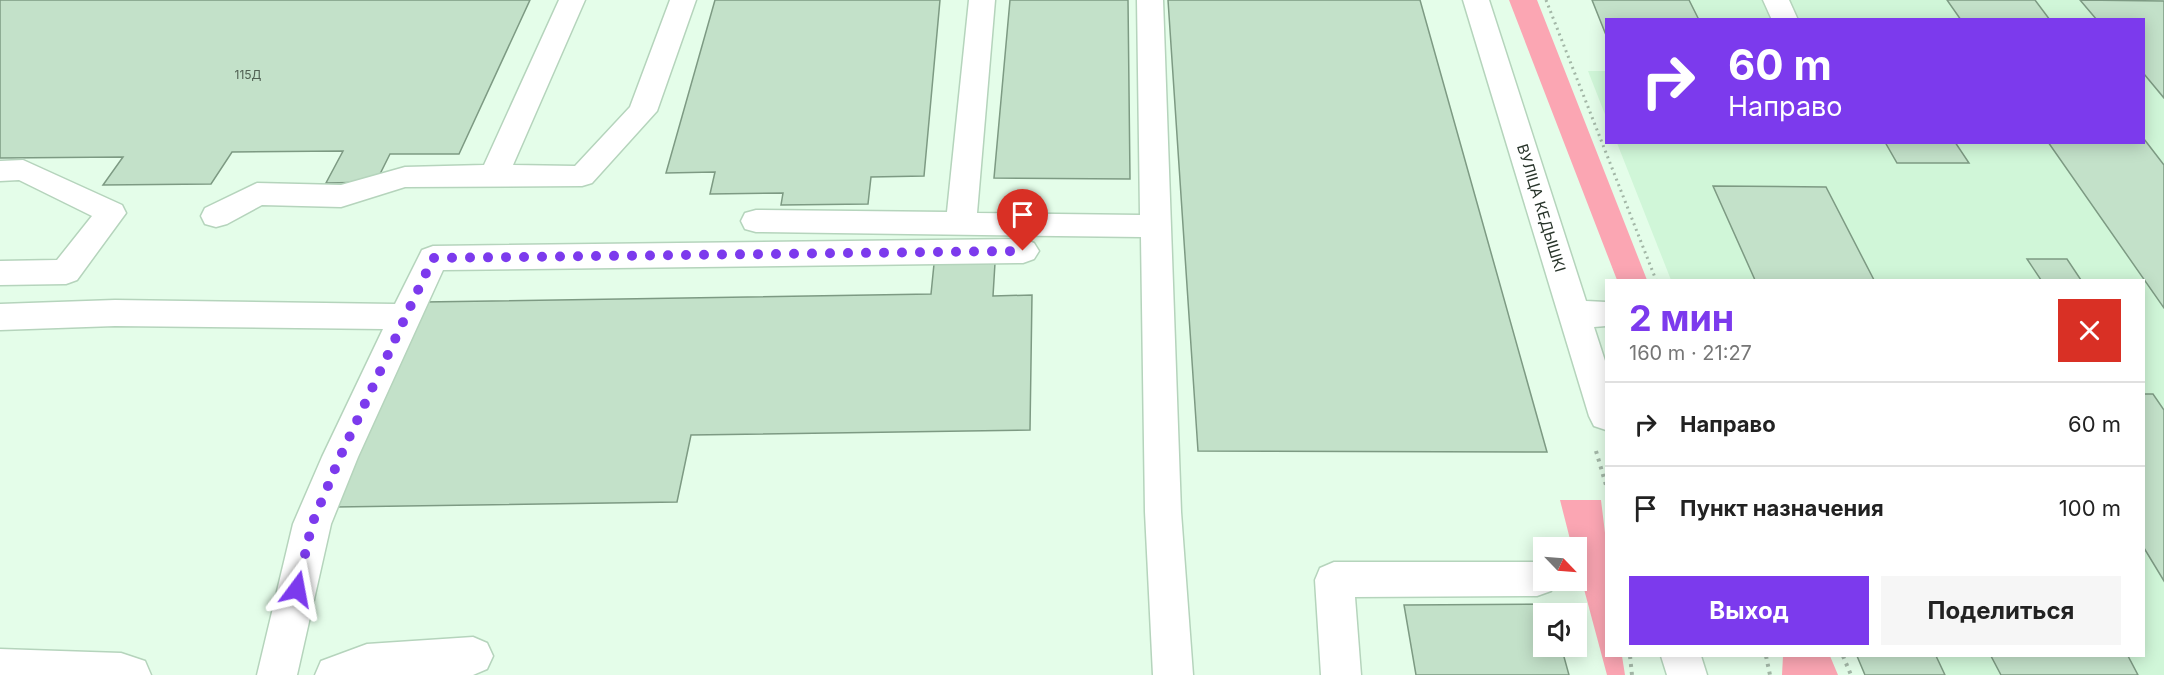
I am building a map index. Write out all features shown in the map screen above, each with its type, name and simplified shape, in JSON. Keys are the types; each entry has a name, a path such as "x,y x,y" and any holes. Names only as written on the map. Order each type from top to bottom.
{"street":[{"path":"494,175 572,0"},
{"path":"216,216 257,194 341,196 405,177 582,176 644,111 683,0"},
{"path":"961,224 982,0"},
{"path":"1150,0 1163,512 1173,675"},
{"name":"ВУЛІЦА КЕДЫШКІ","path":"1476,0 1605,413"},
{"path":"1776,0 1784,18"},
{"path":"0,171 23,170 111,213 66,272 0,273"},
{"path":"756,221 1155,226"},
{"path":"277,675 312,524 340,457 433,258 1023,251"},
{"path":"0,317 115,313 405,317"},
{"path":"1574,314 1605,314"},
{"path":"1341,675 1334,580 1533,579"},
{"path":"335,675 367,663 473,656"},
{"path":"1681,657 1687,675"},
{"path":"0,668 121,672 131,675"}],"path":[{"path":"1546,0 1656,279"},
{"path":"1630,657 1632,675"},
{"path":"1766,657 1770,675"},
{"path":"1843,657 1851,675"}],"shaded area":[{"path":"1509,0 1537,0 1647,279 1617,279"},
{"path":"1592,0 2164,0 2164,675 1865,675 1857,657 2145,657 2145,279 1671,279 1617,144 2145,144 2145,18 1605,18 1605,32"},
{"path":"1588,71 1605,71 1605,114"},
{"path":"1560,500 1601,500 1605,533 1605,657 1622,657 1625,675 1607,675 1584,591 1587,591 1587,537 1569,537"},
{"path":"1783,657 1830,657 1838,675 1782,675"}],"building":[{"path":"0,0 530,0 459,154 390,154 376,182 326,183 343,151 232,152 211,184 103,185 123,157 0,158"},
{"path":"715,0 940,0 924,176 871,177 868,204 781,205 783,193 710,194 715,172 666,173"},
{"path":"1010,0 1128,0 1130,179 994,178"},
{"path":"1168,0 1420,0 1547,452 1198,451"},
{"path":"1592,0 1689,0 1698,18 1605,18 1605,32"},
{"path":"1947,0 2035,0 2048,18 1960,18"},
{"path":"2080,0 2164,1 2164,98 2145,75 2145,18 2095,18"},
{"path":"2145,140 2164,165 2164,308 2049,144 2145,144"},
{"path":"1886,144 1956,144 1969,163 1897,163"},
{"path":"1713,186 1826,187 1873,279 1755,279"},
{"path":"2027,259 2067,259 2080,279 2040,279"},
{"path":"995,263 993,296 1032,295 1030,430 691,435 677,502 336,507 423,302 931,294 934,264"},
{"path":"2145,394 2153,394 2164,410 2164,581 2145,550"},
{"path":"1533,604 1533,657 1564,657 1569,675 1416,675 1404,605"},
{"path":"1857,657 1936,657 1945,675 1865,675"},
{"path":"1992,657 2129,657 2138,675 2001,675"}],"route":[{"path":"297,589 312,524 340,457 433,258 1023,251"}]}
